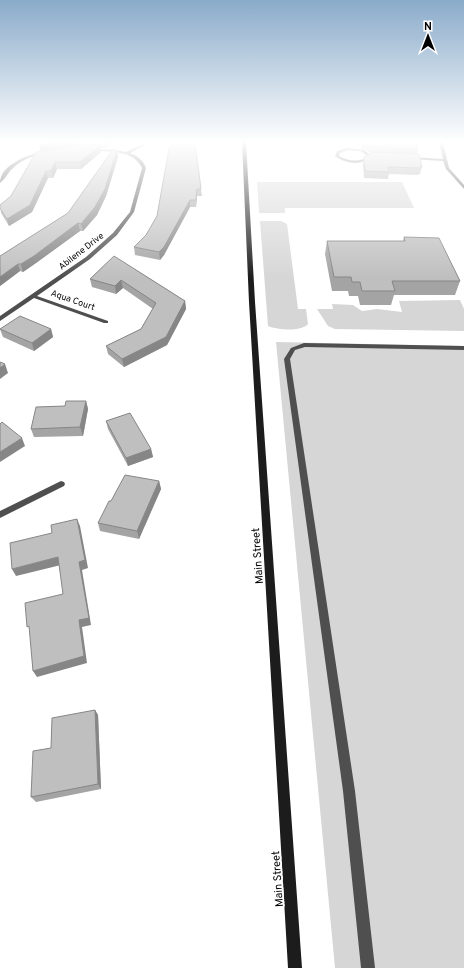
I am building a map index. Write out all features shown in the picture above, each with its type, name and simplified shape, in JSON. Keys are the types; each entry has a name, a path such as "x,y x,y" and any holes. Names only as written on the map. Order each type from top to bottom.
{"main road":[{"name":"Main Street","path":"246,187 295,968"}],"street":[{"name":"Abilene Drive","path":"0,319 99,249 115,234 132,212 139,187"},
{"name":"Aqua Court","path":"33,296 106,322"},
{"path":"368,968 349,791 287,359 293,349 304,345 464,348"},
{"path":"0,515 61,484"}],"shaded area":[{"path":"257,187 404,187 414,208 285,208 285,213 259,213"},
{"path":"260,221 281,221 287,224 298,309 306,309 308,324 305,327 289,330 268,326"},
{"path":"460,300 464,309 464,331 335,329 328,326 317,309 333,309 332,304 353,305 362,311 377,309 402,312 399,301"},
{"path":"276,342 464,346 464,968 335,968"}],"building":[{"path":"16,187 38,187 30,205 7,219 0,208 0,205 11,196"},
{"path":"86,187 106,187 95,207 81,224 78,223 34,256 21,264 18,264 0,277 0,256 68,213"},
{"path":"162,187 201,187 201,189 197,189 196,200 190,200 164,247 159,252 134,247 146,235 157,216"},
{"path":"404,237 439,238 460,281 392,281 395,291 362,291 360,282 352,282 351,277 334,277 327,241 405,241"},
{"path":"114,256 185,301 166,337 122,359 106,346 141,329 156,303 121,280 115,286 90,279"},
{"path":"20,316 51,329 32,343 0,329"},
{"path":"0,362 5,364 0,368"},
{"path":"66,401 86,401 80,427 31,429 36,407 65,406"},
{"path":"130,413 151,449 126,458 106,421"},
{"path":"2,422 22,438 0,452 0,424"},
{"path":"125,475 159,481 137,531 98,523"},
{"path":"77,519 85,560 79,562 89,618 79,620 84,656 33,671 29,626 27,627 25,603 63,594 58,557 12,569 10,543 52,533 51,525"},
{"path":"95,710 98,784 31,797 33,751 51,748 52,718"}]}
